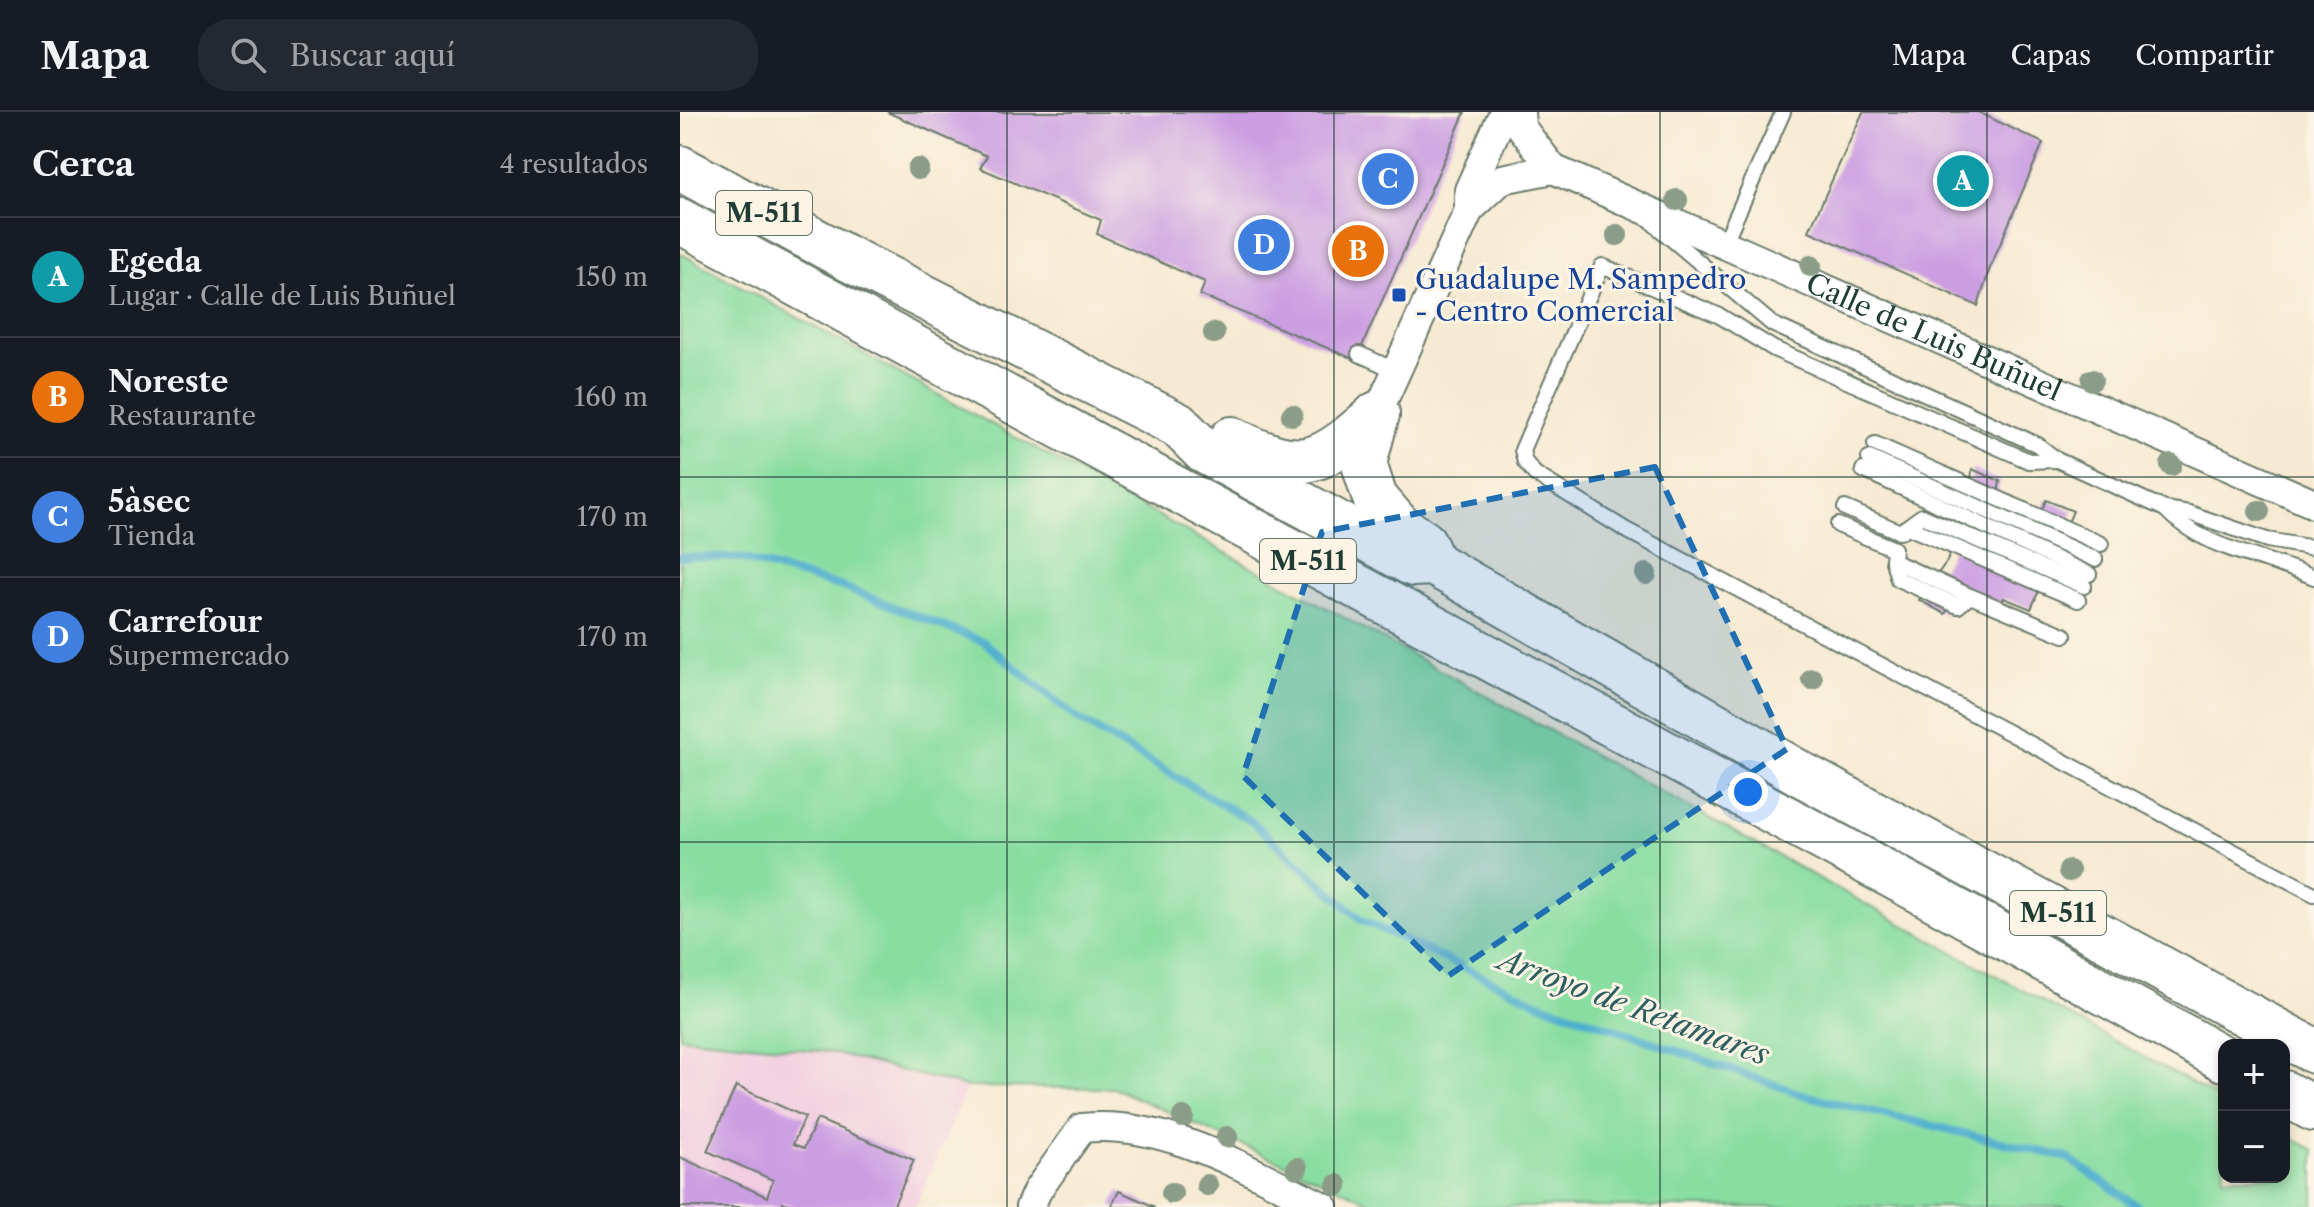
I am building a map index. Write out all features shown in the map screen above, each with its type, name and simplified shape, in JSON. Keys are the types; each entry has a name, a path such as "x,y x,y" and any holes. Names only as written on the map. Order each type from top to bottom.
{"highway":[{"name":"M-511","path":"680,168 847,258 1178,425 1204,451 1413,564 1433,563 1801,774 2314,1051"},
{"name":"M-511","path":"680,221 1937,900 2218,1056"},
{"path":"1178,425 1213,429 1259,453 1298,463 1333,452 1377,414"},
{"path":"1377,414 1364,464 1375,498 1399,526 1424,543 1433,563"},
{"path":"2290,1096 2314,1109"}],"street":[{"path":"1469,210 1469,190 1504,112"},
{"name":"Calle de Luis Buñuel","path":"1520,112 1521,127 1553,169 2314,504"},
{"path":"1377,414 1469,210 1502,179 1553,169"},
{"path":"1030,1207 1037,1191 1082,1128 1116,1125 1152,1132 1195,1148 1324,1207"}],"lane":[{"path":"1724,244 1783,112"},
{"path":"1629,203 1772,324 2038,445 2057,460 2165,509 2189,513 2267,540 2314,548"},
{"path":"2057,460 2029,461 1774,349 1720,316 1602,266 1522,450 1525,462 1535,474 1626,530 2314,894"},
{"path":"1359,354 1397,371"},
{"path":"1845,508 1900,532 1922,516 2087,580 1869,458 2101,544"},
{"path":"2165,509 2182,527 2240,552 2314,577"},
{"path":"1838,525 1894,549 1893,561 1898,579 1958,606 1970,596 2064,635"}],"highlighted area":[{"path":"1655,467 1787,749 1448,976 1243,776 1322,532"}],"shaded area":[{"path":"696,1036 828,1052 967,1087 915,1207 680,1207 680,1037"}],"green space":[{"path":"680,253 2218,1098 2218,1183 2290,1183 2290,1137 2314,1150 2314,1207 1381,1207 1114,1088 967,1087 828,1052 680,1037"}],"building":[{"path":"887,112 1465,112 1356,360 1200,295 1205,282 1097,234 1101,220 980,168 987,156"},
{"path":"1863,112 1978,112 2043,143 1990,268 1978,306 1809,231"},
{"path":"1972,469 2000,481 1993,526 1978,561 2013,576 2046,500 2073,511 2031,609 2004,598 2000,606 1962,588 1945,614 1919,600 1947,561 1962,527 1969,508"},
{"path":"736,1086 805,1117 793,1144 804,1148 817,1119 914,1160 893,1207 795,1207 783,1202 781,1207 680,1207 680,1157 767,1197 773,1180 707,1151"},
{"path":"1119,1191 1155,1207 1111,1207"}],"waterway":[{"name":"Arroyo de Retamares","path":"680,557 740,558 843,587 984,642 1075,717 1252,822 1362,920 1539,1003 1807,1096 2068,1158 2139,1207"}],"place":[{"name":"5àsec","path":"1388,179"},
{"name":"Egeda","path":"1963,181"},
{"name":"Carrefour","path":"1264,245"},
{"name":"Noreste","path":"1358,251"},
{"name":"Guadalupe M. Sampedro - Centro Comercial","path":"1399,295"}]}
